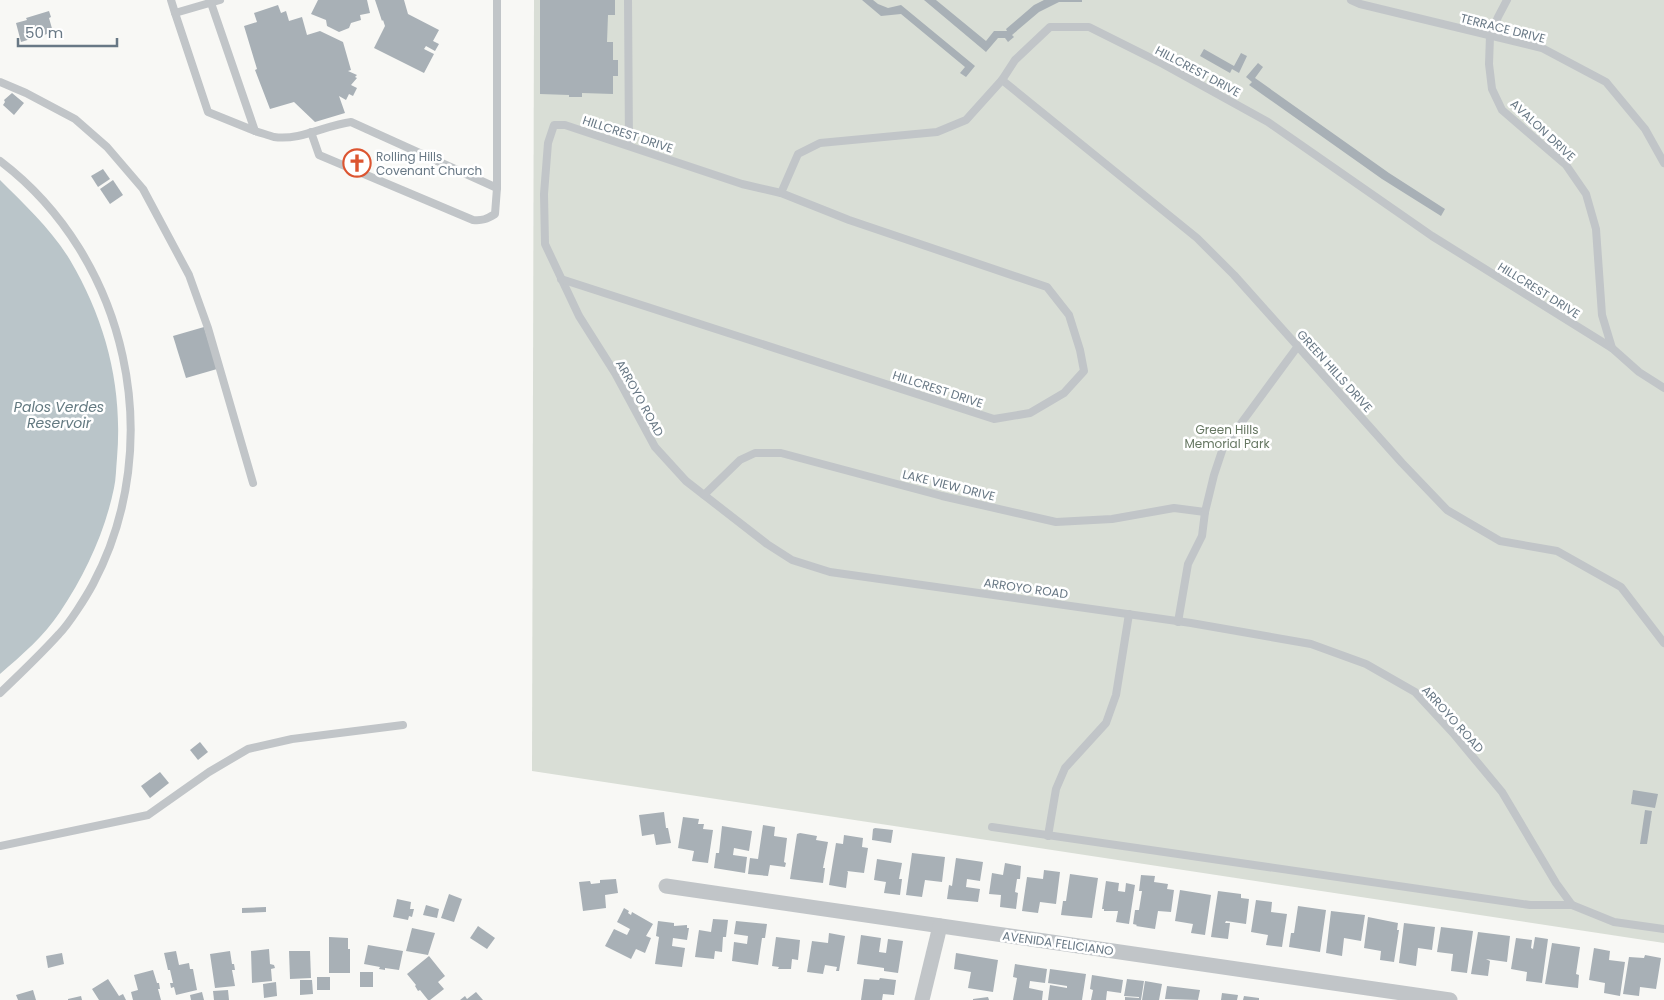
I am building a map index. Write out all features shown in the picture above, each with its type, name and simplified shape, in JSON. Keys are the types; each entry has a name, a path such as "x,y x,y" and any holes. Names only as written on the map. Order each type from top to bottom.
{"street":[{"name":"AVENIDA FELICIANO","path":"666,886 1450,1000"},
{"path":"922,1000 940,926"}],"lane":[{"path":"171,0 208,112 274,137 287,137 339,123 351,122 497,188"},
{"path":"175,13 220,0"},
{"path":"311,132 315,148 320,155 473,220 488,219 495,214 497,188 497,0"},
{"path":"628,0 629,145"},
{"name":"TERRACE DRIVE","path":"1351,0 1360,4 1542,48 1606,82 1645,129 1664,163"},
{"path":"1490,36 1507,0"},
{"path":"211,3 255,131"},
{"name":"HILLCREST DRIVE","path":"781,193 798,154 820,143 937,132 966,120 1002,80 1015,60 1050,27 1089,27 1163,64 1268,122 1432,236 1612,348"},
{"name":"AVALON DRIVE","path":"1490,36 1489,64 1492,89 1502,110 1566,165 1586,194 1596,228 1602,315 1612,348"},
{"name":"GREEN HILLS DRIVE","path":"1002,80 1197,238 1234,275 1402,463 1448,510 1500,541 1557,551 1621,587 1664,643"},
{"path":"0,82 48,103 75,119 107,147 143,189 189,275 208,328 253,483"},
{"name":"HILLCREST DRIVE","path":"554,125 565,125 742,184 781,193 849,220 1047,288 1069,315 1080,350 1084,371 1064,393 1030,413 994,419 561,279"},
{"name":"ARROYO ROAD","path":"554,125 548,143 545,177 545,244 579,316 615,373 655,447 686,482 767,544 792,560 830,572 1129,614 1310,644 1366,664 1415,692 1453,733 1502,792 1556,883 1572,905"},
{"path":"0,161 21,177 56,215 81,250 99,284 117,333 128,374 132,439 126,486 115,533 93,584 61,633 0,693"},
{"path":"1178,622 1188,564 1202,536 1205,512 1223,448 1298,346"},
{"path":"1612,348 1639,372 1664,388"},
{"name":"LAKE VIEW DRIVE","path":"704,495 740,460 756,453 781,453 942,496 1056,522 1112,519 1174,508 1205,512"},
{"path":"1048,836 1056,789 1065,768 1106,722 1116,695 1129,614"},
{"path":"0,846 148,815 209,772 248,749 292,739 403,725"},
{"path":"992,827 1530,905 1572,905 1614,922 1664,929"}],"green space":[{"name":"Green Hills Memorial Park","path":"534,0 1664,0 1664,943 532,771"}],"water":[{"name":"Palos Verdes Reservoir","path":"0,180 55,238 83,283 102,331 109,355 114,380 118,432 115,481 110,504 100,537 86,568 69,598 47,629 0,674"}],"building":[{"path":"318,0 367,0 370,13 360,15 361,20 351,23 349,28 339,32 327,26 326,20 311,14"},
{"path":"375,0 404,0 408,14 439,30 433,41 439,44 435,51 426,46 424,49 434,54 424,73 374,48 385,26"},
{"path":"540,0 615,0 615,15 608,15 607,42 613,42 613,60 618,60 618,76 613,76 613,94 582,93 582,97 569,97 569,95 540,94"},
{"path":"862,0 873,0 888,8 901,5 975,66 966,77 960,73 965,67 901,14 881,16"},
{"path":"924,0 936,0 986,41 994,31 1007,31 1006,29 1034,5 1044,0 1082,0 1082,2 1059,2 1039,12 1012,35 1014,37 1008,42 1005,38 998,38 986,52"},
{"path":"278,5 281,13 286,11 289,21 302,17 307,35 320,31 343,42 351,70 348,71 357,75 355,77 357,78 351,85 357,88 353,96 349,94 346,100 339,96 345,113 315,122 294,102 270,109 255,70 257,69 244,26 257,22 254,13"},
{"path":"49,11 53,32 41,36 40,31 33,33 34,38 21,42 16,23"},
{"path":"1204,49 1234,66 1241,53 1247,56 1239,73 1232,69 1230,73 1200,56"},
{"path":"1258,63 1263,67 1255,78 1389,173 1445,209 1441,216 1382,179 1249,85 1252,82 1246,77"},
{"path":"12,93 24,103 14,115 3,105 4,100"},
{"path":"103,169 110,179 98,187 91,176"},
{"path":"113,180 123,195 110,204 100,189"},
{"path":"204,327 217,369 186,378 173,336"},
{"path":"200,742 208,752 198,760 190,750"},
{"path":"160,772 169,783 150,798 141,786"},
{"path":"1633,790 1658,794 1655,808 1631,804"},
{"path":"1645,810 1652,811 1647,844 1640,844"},
{"path":"664,812 666,828 668,828 671,843 656,845 654,834 642,836 639,815"},
{"path":"683,817 699,819 698,824 704,824 703,829 713,830 708,863 692,861 694,851 678,848"},
{"path":"763,825 775,827 774,836 787,838 785,867 770,865 768,876 748,874 750,858 758,859"},
{"path":"722,826 752,831 749,851 734,848 733,855 747,857 745,873 714,868 716,853 719,853"},
{"path":"873,829 893,830 891,843 872,840"},
{"path":"797,834 817,836 816,840 828,842 823,868 825,868 823,883 790,879"},
{"path":"844,835 863,838 862,847 868,848 864,873 847,871 846,888 829,885 836,843 843,844"},
{"path":"912,853 945,857 942,882 925,880 922,897 906,895"},
{"path":"956,858 983,862 980,881 967,879 966,887 980,889 978,902 947,899 949,885 952,886"},
{"path":"877,859 902,863 899,879 902,879 900,895 884,893 886,882 874,880"},
{"path":"1005,863 1021,866 1020,879 1017,879 1015,892 1018,893 1016,909 1000,907 1001,895 989,894 992,873 1003,875"},
{"path":"1044,870 1060,872 1056,904 1040,902 1038,913 1022,911 1027,877 1043,879"},
{"path":"1070,874 1098,878 1092,918 1061,915 1063,901 1066,901"},
{"path":"1141,875 1155,876 1154,882 1168,884 1167,889 1174,890 1171,912 1158,911 1155,929 1133,924 1135,910 1139,910 1142,891 1139,891"},
{"path":"616,879 618,893 605,895 606,908 583,911 579,882 590,881 591,884 600,883 600,880"},
{"path":"1106,881 1119,883 1118,891 1125,892 1126,883 1135,885 1129,924 1116,922 1118,911 1104,911 1102,909"},
{"path":"1180,890 1211,895 1205,935 1191,933 1193,924 1175,921"},
{"path":"1218,891 1241,894 1241,898 1249,899 1246,924 1226,921 1225,923 1230,923 1228,939 1211,937"},
{"path":"449,894 462,899 454,922 441,918"},
{"path":"397,899 411,902 410,909 414,909 412,917 409,916 408,920 393,917"},
{"path":"1256,900 1272,902 1271,912 1287,914 1282,947 1266,945 1268,935 1251,932"},
{"path":"426,905 439,909 437,918 423,915"},
{"path":"1298,906 1326,910 1320,952 1289,947 1291,933 1294,933"},
{"path":"266,907 266,912 242,913 242,908"},
{"path":"624,908 631,915 632,912 653,924 646,936 651,938 645,953 636,949 631,959 605,946 614,929 627,935 630,929 617,922"},
{"path":"1331,911 1365,915 1361,941 1344,938 1342,956 1326,953"},
{"path":"1368,917 1398,923 1397,930 1399,930 1394,962 1380,960 1381,951 1364,948"},
{"path":"713,919 728,920 726,937 723,937 722,952 715,951 714,959 695,957 699,930 711,932"},
{"path":"658,921 674,923 674,926 687,925 687,928 689,928 687,940 673,938 672,946 685,948 682,967 655,964 659,937 656,936"},
{"path":"736,921 767,924 765,938 762,938 758,965 732,961 734,942 747,944 748,936 734,934"},
{"path":"1404,923 1435,927 1432,950 1418,948 1416,966 1399,963"},
{"path":"478,926 495,938 487,949 470,938"},
{"path":"1441,927 1473,931 1467,973 1451,971 1453,954 1437,952"},
{"path":"412,928 435,933 428,955 406,951"},
{"path":"1478,932 1510,936 1507,962 1486,959 1490,961 1488,976 1471,974"},
{"path":"829,933 845,936 839,971 836,971 837,967 825,965 823,974 807,972 812,941 828,943"},
{"path":"861,935 881,938 879,952 886,953 888,939 903,941 898,973 884,971 884,968 857,964"},
{"path":"329,937 348,938 350,973 329,973"},
{"path":"776,937 800,940 798,960 792,959 791,969 778,969 779,967 772,966"},
{"path":"1535,937 1548,939 1542,983 1526,981 1527,972 1511,969 1516,938 1532,940 1531,948 1533,949"},
{"path":"1552,943 1580,947 1576,974 1579,975 1578,988 1545,984"},
{"path":"368,945 403,951 399,970 379,969 380,967 364,964"},
{"path":"1594,948 1610,951 1609,960 1625,962 1620,996 1604,993 1605,983 1589,980"},
{"path":"269,949 270,964 274,965 275,968 271,969 272,981 252,983 251,951"},
{"path":"176,951 179,965 189,963 190,969 193,969 197,990 176,995 174,987 171,988 170,983 173,983 164,953"},
{"path":"230,951 235,970 232,970 235,986 215,988 210,954"},
{"path":"289,951 310,951 311,978 290,979"},
{"path":"62,953 64,964 48,968 46,956"},
{"path":"956,953 998,960 993,992 968,988 971,972 954,969"},
{"path":"1645,955 1661,958 1656,989 1640,987 1639,996 1623,994 1629,957 1644,958"},
{"path":"429,956 445,976 438,982 444,989 428,1000 420,990 418,991 416,985 407,974"},
{"path":"1015,964 1047,969 1045,983 1030,981 1029,988 1043,991 1042,1000 1013,1000 1017,978 1013,977"},
{"path":"1050,969 1086,974 1082,1000 1048,1000 1050,985 1067,988 1067,986 1048,983"},
{"path":"153,970 157,983 159,983 160,989 158,989 161,1000 133,1000 131,992 138,990 134,975"},
{"path":"360,972 373,972 373,987 360,987"},
{"path":"1092,975 1123,980 1121,993 1107,991 1106,1000 1091,1000 1093,990 1090,989"},
{"path":"317,977 330,977 330,990 317,990"},
{"path":"880,978 896,980 894,995 883,994 882,1000 861,1000 864,979 879,980"},
{"path":"108,979 119,996 123,994 126,1000 99,1000 92,989"},
{"path":"1127,979 1144,981 1141,1000 1125,1000 1125,997 1139,998 1124,996"},
{"path":"300,980 312,980 313,994 300,995"},
{"path":"1145,981 1162,984 1159,1000 1142,1000"},
{"path":"276,982 277,996 264,998 263,984"},
{"path":"1167,986 1200,990 1198,1000 1165,999"},
{"path":"33,990 36,1000 18,1000 16,995"},
{"path":"228,990 229,1000 214,1000 213,991"},
{"path":"202,992 204,1000 191,1000 190,995"},
{"path":"476,992 483,1000 460,1000 465,996 467,999"},
{"path":"1222,993 1238,995 1237,1000 1221,1000"},
{"path":"81,996 82,1000 68,1000 68,999"},
{"path":"1244,996 1259,998 1259,1000 1243,1000"},
{"path":"988,997 989,1000 973,1000 973,999"}],"place":[{"name":"Rolling Hills Covenant Church","path":"357,163"}]}
